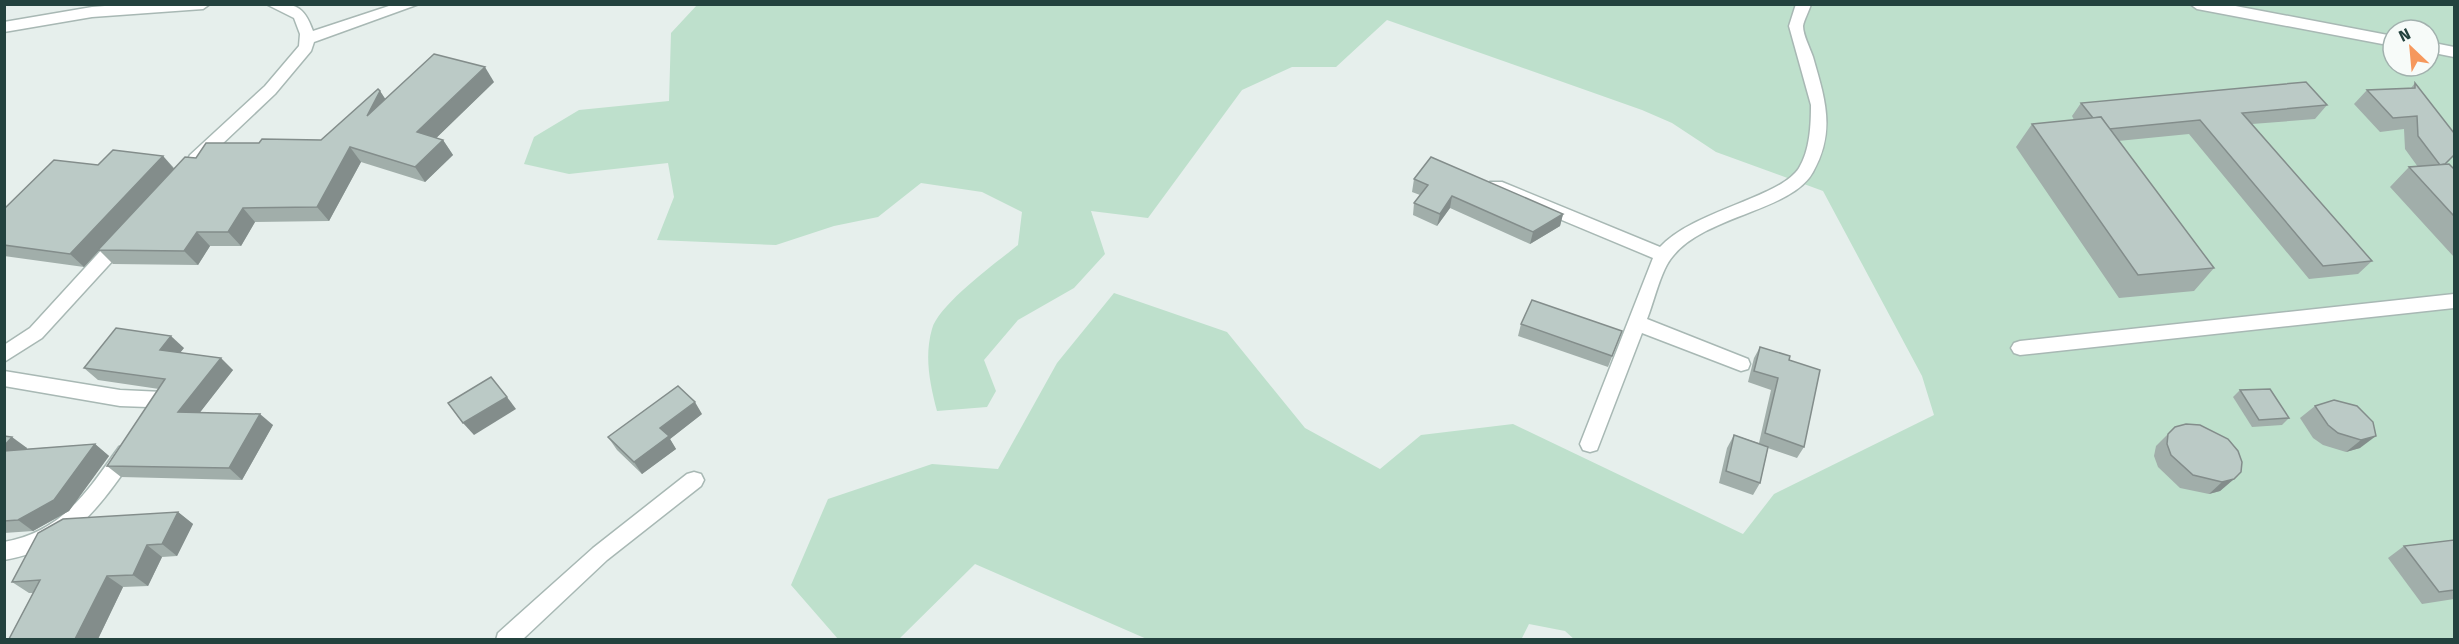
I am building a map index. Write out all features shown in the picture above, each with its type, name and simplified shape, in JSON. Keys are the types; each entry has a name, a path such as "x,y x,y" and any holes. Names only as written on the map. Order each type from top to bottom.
{"street":[{"path":"4,27 92,12 203,4"},
{"path":"184,172 270,90 306,46 300,15 273,4"},
{"path":"306,39 412,4"},
{"path":"1590,444 1663,255 1673,243 1692,230 1798,180 1809,166 1819,119 1819,105 1796,26 1804,4"},
{"path":"2197,4 2381,39"},
{"path":"1483,181 1663,255"},
{"path":"4,355 36,333 137,223"},
{"path":"2020,348 2454,302"},
{"path":"1637,323 1741,364"},
{"path":"4,378 120,398 164,399 78,519 20,550 4,551"},
{"path":"506,639 600,554 694,480"}],"green space":[{"path":"697,5 2454,5 2454,639 1575,640 1565,631 1529,624 1521,640 1149,640 975,564 899,639 838,639 791,585 828,499 932,464 998,469 1057,363 1114,293 1227,332 1305,428 1380,469 1421,435 1513,424 1743,534 1774,494 1934,415 1922,376 1823,191 1716,152 1672,123 1642,110 1387,20 1336,67 1292,67 1242,90 1148,218 1091,211 1105,254 1074,288 1018,320 984,360 996,391 987,407 937,411 930,381 928,350 932,329 945,308 983,272 1018,245 1022,212 982,192 921,183 878,217 834,226 776,245 657,240 674,197 668,163 569,174 524,164 534,137 579,110 669,101 671,33"}],"building":[{"path":"434,54 485,67 417,132 443,140 415,167 350,147 317,207 243,208 228,232 197,232 184,251 98,250 185,157 196,158 206,143 259,143 262,139 321,140 378,89 380,91 367,116"},
{"path":"2306,82 2327,105 2242,113 2372,261 2323,266 2200,120 2109,129 2101,117 2093,118 2081,103"},
{"path":"2415,83 2454,133 2454,155 2445,164 2440,165 2418,136 2417,116 2393,118 2367,90 2415,88"},
{"path":"2101,117 2214,268 2138,275 2032,124"},
{"path":"113,150 163,156 70,254 4,245 4,209 54,160 98,165"},
{"path":"1431,157 1563,214 1533,232 1452,196 1440,214 1414,203 1428,185 1414,179"},
{"path":"2449,164 2454,169 2454,216 2409,167"},
{"path":"1532,300 1622,331 1612,356 1521,324"},
{"path":"116,328 171,336 160,350 221,358 178,412 260,414 229,468 107,466 165,379 84,368"},
{"path":"1760,347 1790,356 1789,360 1820,370 1804,447 1765,433 1778,378 1754,371"},
{"path":"491,377 507,397 463,423 448,403"},
{"path":"678,386 695,402 660,428 669,436 634,462 608,437"},
{"path":"2270,389 2289,418 2259,420 2240,390"},
{"path":"2334,400 2357,406 2373,422 2376,436 2361,440 2338,433 2328,425 2315,406"},
{"path":"2186,424 2200,425 2228,439 2238,451 2242,462 2241,472 2234,479 2222,482 2193,475 2171,455 2167,444 2168,434 2175,427"},
{"path":"1734,435 1768,447 1760,483 1726,471"},
{"path":"4,436 12,437 4,446"},
{"path":"95,444 54,500 18,520 4,521 4,451"},
{"path":"178,512 162,544 147,545 133,575 107,576 75,639 9,639 40,580 12,582 38,533 63,519"},
{"path":"2454,540 2454,590 2439,592 2404,546"}]}
